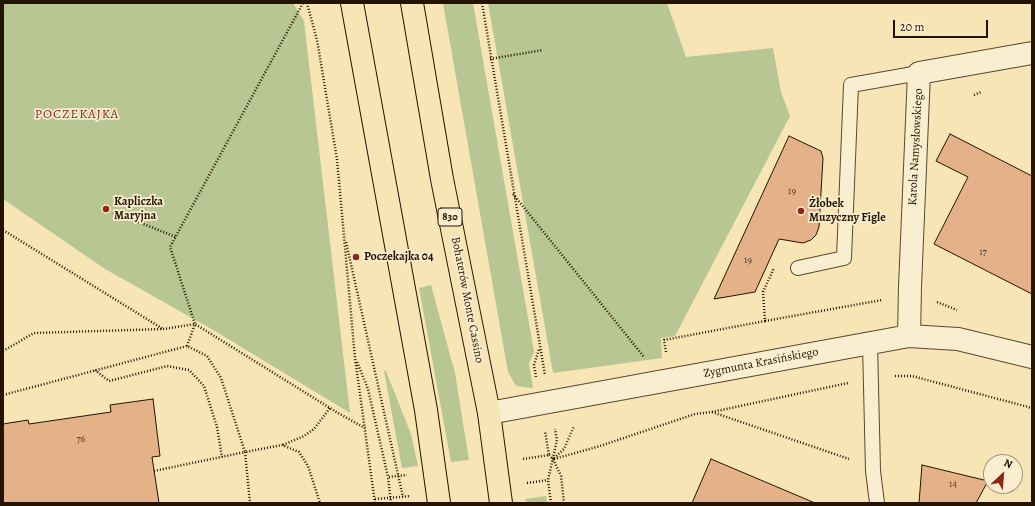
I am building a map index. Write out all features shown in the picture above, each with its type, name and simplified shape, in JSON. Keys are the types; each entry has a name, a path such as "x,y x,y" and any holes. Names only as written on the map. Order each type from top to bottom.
{"main road":[{"path":"343,3 356,24"},
{"path":"352,3 426,410 439,503"},
{"name":"Bohaterów Monte Cassino","path":"416,9 442,179 489,413 501,503"}],"street":[{"name":"Karola Namysłowskiego","path":"909,336 920,73 1032,53"},
{"name":"Zygmunta Krasińskiego","path":"489,413 909,336 958,338 1032,357"}],"lane":[{"path":"798,268 844,258 851,85 920,73"},
{"path":"870,343 872,467 877,503"}],"path":[{"path":"187,346 195,324 170,247 303,3"},
{"path":"307,3 317,40 337,159 355,358 375,503"},
{"path":"482,3 512,192 557,440 548,480 551,503"},
{"path":"490,59 543,50"},
{"path":"512,192 644,358"},
{"path":"113,212 176,237"},
{"path":"3,230 164,329"},
{"path":"344,232 403,497"},
{"path":"765,322 763,292 776,264"},
{"path":"666,354 664,340 885,299"},
{"path":"3,351 34,333 164,329 195,324 330,408 365,428"},
{"path":"3,395 187,346 207,356 221,378 245,452 250,503"},
{"path":"355,358 368,389 388,477"},
{"path":"95,370 109,381 166,366 189,370 204,386 217,427 222,457"},
{"path":"553,459 600,446 696,414 712,412 871,378 912,376 1032,408"},
{"path":"553,459 564,449 588,396"},
{"path":"154,471 282,445 304,436 314,429 330,408"},
{"path":"712,412 872,467"},
{"path":"282,445 299,452 308,466 320,503"},
{"path":"549,456 553,459 561,476 564,503"}],"green space":[{"path":"3,3 293,3 304,21 350,413 215,331 105,269 3,199"},
{"path":"443,3 473,3 534,352 529,364 533,388 516,386 508,372"},
{"path":"488,3 667,3 686,57 773,48 781,92 790,116 675,336 661,338 662,358 553,373"},
{"path":"431,285 455,373 469,460 451,462 419,288"},
{"path":"384,371 386,371 411,434 418,466 402,468"},
{"path":"546,496 547,503 527,503 525,499"}],"building":[{"path":"950,134 1032,176 1032,294 934,244 968,177 936,161"},
{"path":"789,136 821,151 823,158 819,227 816,235 811,240 803,243 779,239 755,292 714,299"},
{"path":"153,399 160,456 152,457 159,503 3,503 3,424 28,420 29,424 111,412 110,405"},
{"path":"711,459 815,503 692,503"},
{"path":"922,465 983,480 983,490 976,503 919,503"}],"place":[{"name":"Kapliczka Maryjna","path":"106,209"},
{"name":"Żłobek Muzyczny Figle","path":"801,211"},
{"name":"Poczekajka 04","path":"356,257"}],"district":[{"name":"POCZEKAJKA","path":"77,115"}]}
